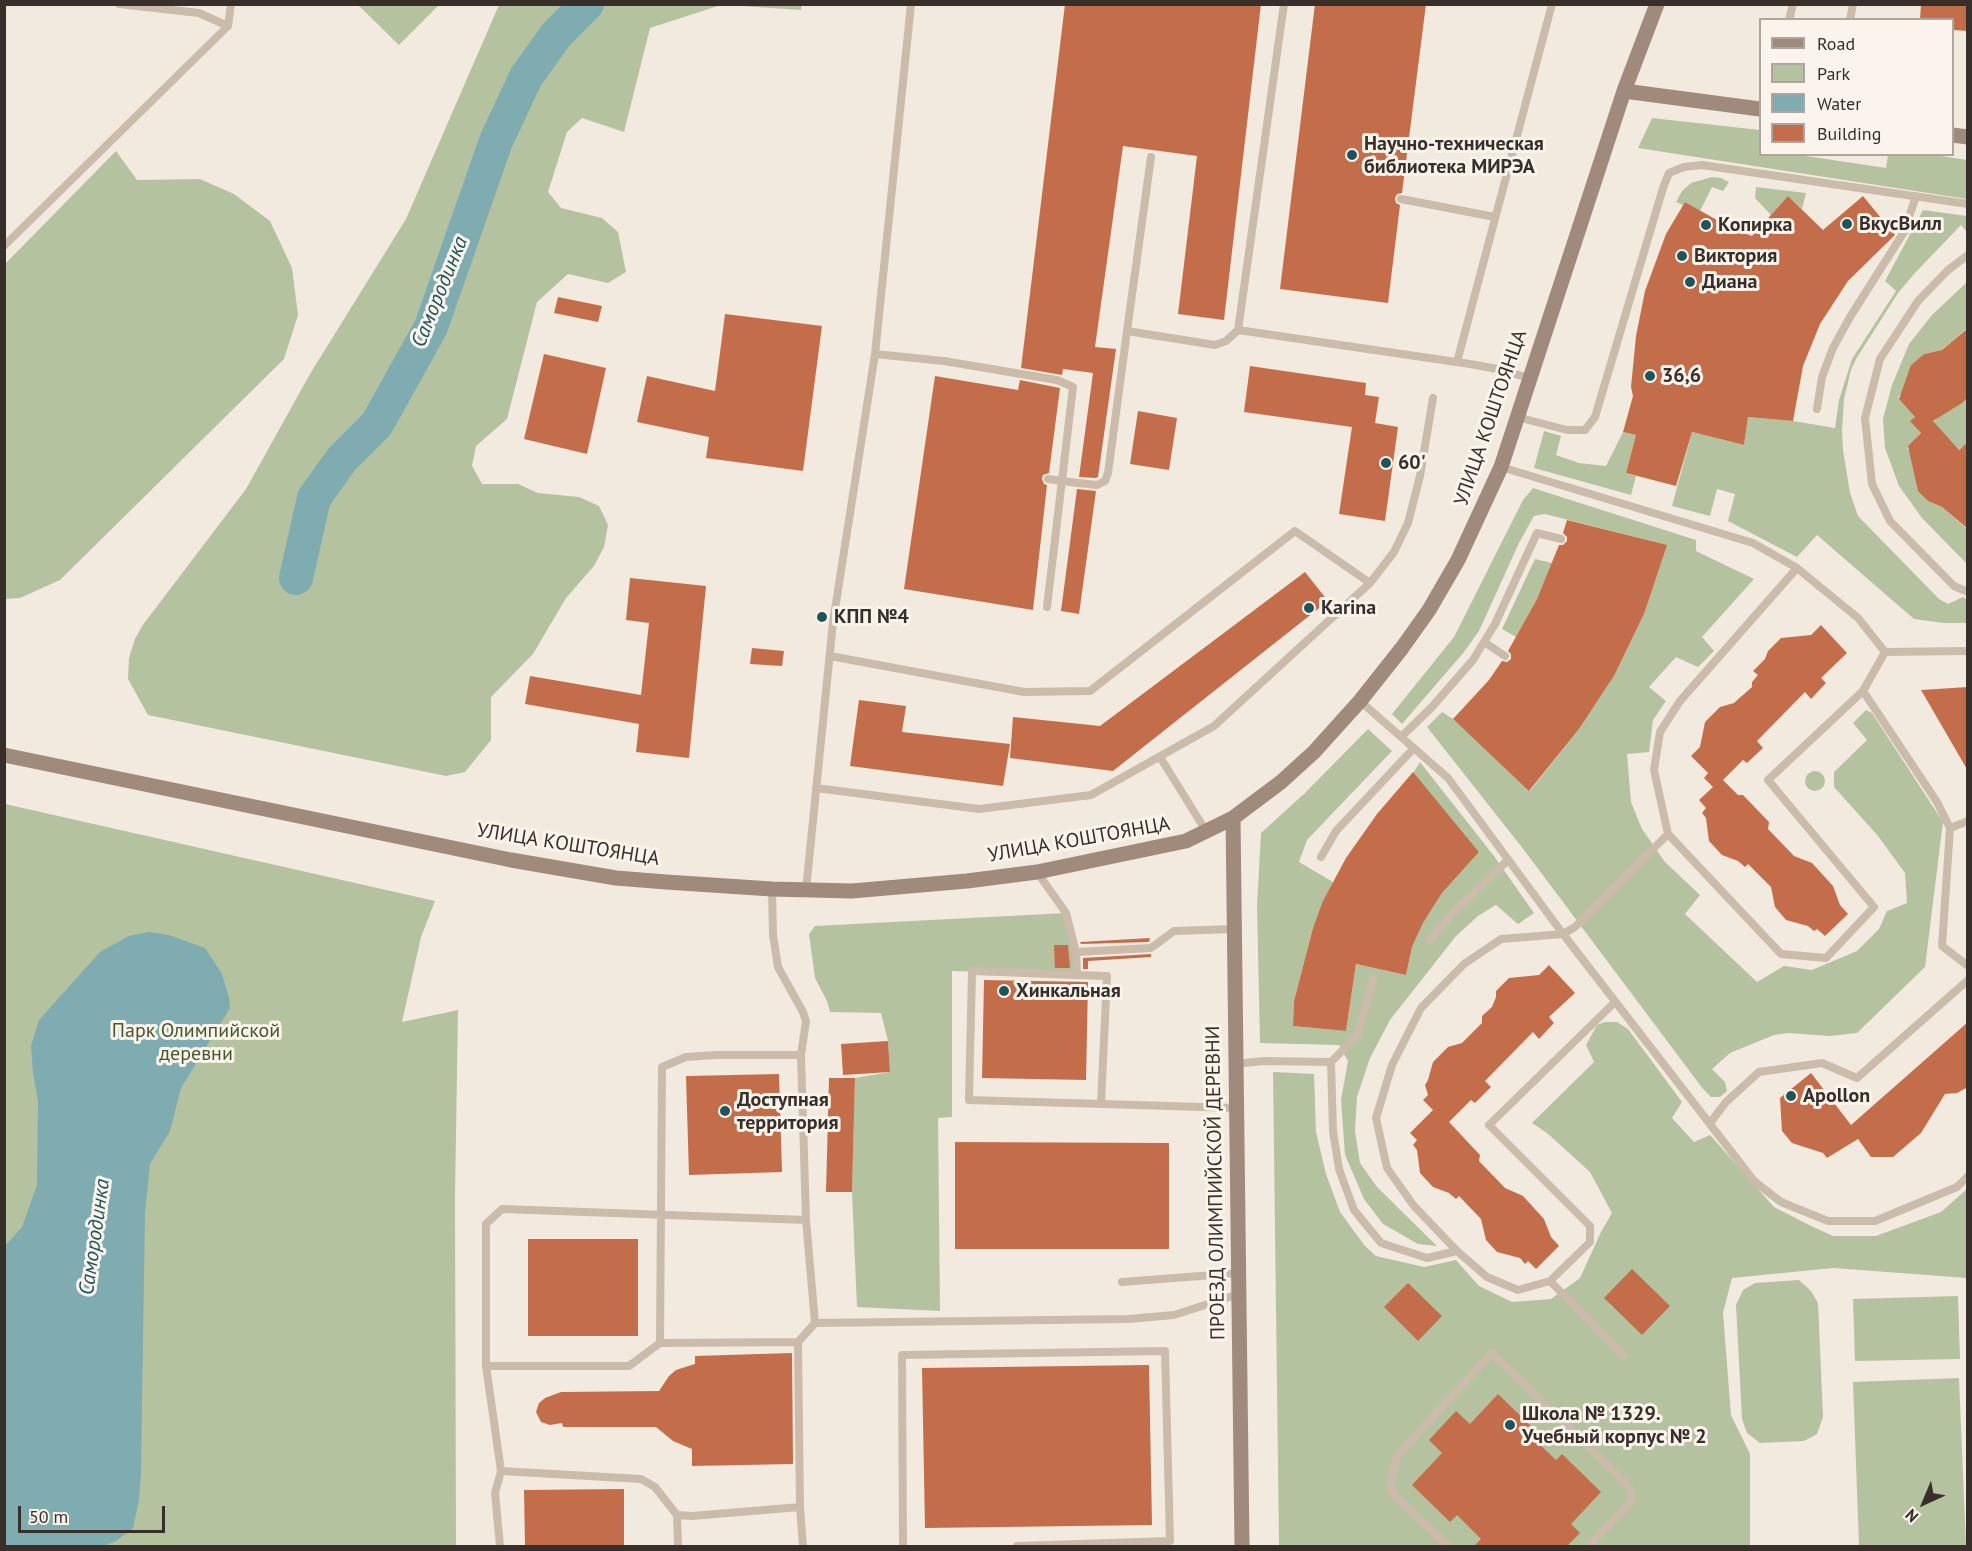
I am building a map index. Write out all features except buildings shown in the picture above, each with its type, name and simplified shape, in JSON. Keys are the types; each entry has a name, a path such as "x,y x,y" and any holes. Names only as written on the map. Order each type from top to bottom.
{"street":[{"name":"УЛИЦА КОШТОЯНЦА","path":"4,755 253,808 574,872 616,878 772,890 852,891 1037,872 1186,841 1233,818 1281,782 1308,758 1360,701 1402,648 1429,610 1458,560 1501,467 1624,91 1657,4"},
{"path":"1624,91 1759,108"},
{"name":"ПРОЕЗД ОЛИМПИЙСКОЙ ДЕРЕВНИ","path":"1233,818 1242,1546"}],"lane":[{"path":"119,4 199,13 228,26"},
{"path":"4,246 228,26 231,4"},
{"path":"806,890 830,656 874,354 911,4"},
{"path":"1127,331 1215,345 1226,341 1238,330 1284,4"},
{"path":"1457,362 1552,4"},
{"path":"1048,479 1097,485 1105,481 1108,473 1151,157"},
{"path":"1517,417 1567,430 1586,430 1595,417 1669,173 1684,167 1702,165 1968,204"},
{"path":"1817,409 1822,377 1833,348 1904,232 1916,196"},
{"path":"1401,199 1495,217"},
{"path":"1968,255 1948,270 1918,301 1880,359 1865,418 1872,484 1890,521 1954,586 1968,592"},
{"path":"1238,330 1457,362 1498,369 1529,378"},
{"path":"874,354 955,363 1057,380 1073,387 1047,607"},
{"path":"816,788 979,809 1091,795 1214,726 1370,583 1394,552 1408,523 1420,476 1433,398"},
{"path":"1501,467 1753,543 1797,568 1858,618 1885,652"},
{"path":"830,656 1024,692 1090,692 1295,531 1370,583"},
{"path":"1401,737 1431,708 1473,660 1495,624 1537,533 1561,539"},
{"path":"1797,568 1680,700 1660,732 1653,770 1668,834 1781,954 1826,958 1874,908 1768,780 1863,691 1885,652"},
{"path":"1484,642 1505,656"},
{"path":"1885,652 1968,651"},
{"path":"1863,691 1937,802 1950,828 1942,946 1968,966"},
{"path":"1360,701 1448,778 1563,934 1754,1181 1781,1202 1828,1221 1875,1221 1957,1187 1968,1176"},
{"path":"1321,857 1336,831 1413,748"},
{"path":"1160,757 1206,831"},
{"path":"1950,828 1968,821"},
{"path":"1615,1002 1489,1125 1590,1226 1590,1242 1550,1281 1518,1290 1487,1277 1457,1251 1414,1206 1388,1168 1376,1118 1392,1065 1421,1008 1464,964 1501,939 1563,934 1575,927 1668,834"},
{"path":"1429,941 1453,913 1508,860"},
{"path":"1037,872 1066,913 1076,952 1077,975"},
{"path":"772,890 773,935 778,967 806,1021 801,1055 806,1220 815,1323 798,1342 800,1506 803,1546"},
{"path":"1076,952 1151,948 1174,931 1233,929"},
{"path":"1101,1104 1107,975 972,971 969,1100 1101,1104 1236,1108"},
{"path":"1235,1064 1264,1061 1331,1062 1357,1036 1373,979"},
{"path":"1710,1123 1726,1102 1759,1072 1822,1063 1857,1078 1968,980"},
{"path":"660,1343 662,1067 686,1057 801,1055"},
{"path":"1331,1062 1338,1169 1354,1210 1381,1243 1427,1257 1457,1251"},
{"path":"500,1546 495,1493 501,1471 486,1366 486,1224 502,1209 806,1220"},
{"path":"1122,1282 1239,1273"},
{"path":"1550,1281 1624,1356"},
{"path":"815,1323 1128,1319 1174,1315 1239,1294"},
{"path":"486,1366 629,1366 660,1343 798,1342"},
{"path":"903,1546 902,1355 1165,1351 1170,1541 1017,1546"},
{"path":"1448,1546 1396,1497 1390,1487 1397,1456 1492,1353 1629,1486 1632,1501 1589,1546"},
{"path":"501,1471 641,1479 655,1487 677,1515 678,1546"},
{"path":"677,1515 692,1516 800,1506"}],"green space":[{"path":"358,5 439,5 399,45"},
{"path":"499,5 721,5 650,28 624,132 582,118 567,132 548,192 561,208 602,218 618,232 626,272 608,283 568,274 537,302 507,419 476,446 472,466 482,484 518,484 538,493 579,497 599,506 608,525 604,547 594,566 566,598 533,654 491,697 491,740 465,772 446,776 148,715 128,679 129,658 135,639 142,626 246,489 310,374 406,219"},
{"path":"726,5 802,5 801,10"},
{"path":"1652,118 1759,130 1759,156 1806,156 1886,168 1888,156 1941,156 1967,160 1967,199 1638,148"},
{"path":"116,151 137,180 200,179 234,194 270,221 292,268 298,315 284,359 60,580 20,598 5,599 5,264"},
{"path":"1712,177 1729,182 1723,191 1712,187 1700,211 1685,202 1683,205 1676,202 1682,191 1691,183"},
{"path":"1756,187 1806,193 1802,209 1788,196 1771,215 1755,198"},
{"path":"1923,210 1967,216 1967,232 1961,225 1914,274 1898,293 1856,359 1844,399 1843,450 1850,493 1858,516 1939,599 1948,604 1963,597 1967,600 1967,623 1914,619 1817,535 1797,557 1728,521 1735,494 1717,489 1710,516 1672,506 1692,432 1744,445 1748,417 1835,428 1839,400 1852,359 1896,291 1885,281"},
{"path":"1967,282 1967,328 1942,350 1924,354 1911,365 1907,389 1898,397 1915,417 1911,421 1921,433 1907,448 1913,455 1918,490 1928,501 1942,507 1967,529 1967,564 1922,518 1899,486 1885,448 1883,419 1892,385 1909,344 1932,315"},
{"path":"1967,397 1967,453 1962,447 1958,450 1930,425 1950,406"},
{"path":"1544,431 1561,436 1556,455 1579,463 1606,466 1623,432 1636,435 1626,473 1636,476 1631,495 1534,468"},
{"path":"1533,488 1696,540 1696,551 1754,579 1702,637 1714,651 1698,667 1676,657 1649,687 1666,701 1653,720 1649,752 1627,754 1631,802 1642,829 1665,862 1700,895 1685,914 1757,982 1784,966 1812,970 1857,951 1879,929 1887,911 1907,903 1905,873 1878,836 1834,787 1834,772 1867,740 1853,723 1866,710 1872,713 1943,822 1925,967 1857,1033 1830,1036 1788,1033 1774,1035 1730,1053 1712,1069 1725,1082 1727,1091 1720,1097 1711,1097 1703,1089 1524,850 1427,727 1442,712 1453,719 1530,791 1579,729 1614,676 1644,614 1666,545 1545,514 1534,516 1519,543 1479,631 1464,652 1402,724 1392,714 1454,637 1523,500"},
{"path":"1535,559 1552,563 1537,599 1516,637 1502,629"},
{"path":"1368,729 1392,751 1307,840 1299,862 1333,882 1313,928 1294,1001 1293,1026 1346,1031 1356,964 1406,975 1412,947 1423,923 1442,893 1479,852 1413,773 1420,762 1494,856 1534,913 1518,924 1496,905 1478,916 1456,936 1390,1020 1370,1058 1357,1097 1355,1131 1360,1163 1377,1187 1437,1246 1418,1244 1383,1224 1364,1199 1345,1155 1341,1100 1348,1061 1339,1045 1260,1043 1257,905 1261,833 1305,793"},
{"path":"1811,771 1819,771 1825,777 1825,785 1819,791 1811,791 1805,785 1805,777"},
{"name":"Парк Олимпийской деревни","path":"5,804 435,901 421,937 402,1022 458,1010 455,1196 456,1546 5,1546"},
{"path":"1066,913 1077,975 952,971 952,1117 938,1118 940,1311 857,1307 852,1193 855,1078 890,1072 888,1041 881,1013 830,1012 815,978 809,934 815,926"},
{"path":"1617,1022 1628,1029 1682,1102 1672,1118 1694,1142 1710,1135 1774,1207 1811,1226 1833,1236 1876,1236 1941,1212 1967,1189 1967,1278 1833,1268 1732,1278 1723,1313 1731,1415 1750,1454 1750,1546 1279,1546 1273,1072 1314,1074 1316,1132 1326,1174 1340,1212 1365,1246 1376,1256 1424,1267 1456,1260 1479,1286 1512,1302 1551,1299 1580,1278 1612,1213 1590,1172 1547,1133 1532,1123 1594,1062 1586,1045 1597,1025"},
{"path":"1799,1280 1811,1291 1818,1303 1823,1417 1817,1434 1804,1441 1760,1443 1747,1433 1742,1419 1736,1305 1743,1290 1755,1283"},
{"path":"1958,1296 1960,1359 1855,1361 1853,1299"},
{"path":"1959,1378 1966,1546 1859,1546 1853,1382"}],"water":[{"path":"149,932 169,935 205,948 222,974 230,1008 181,1088 170,1131 150,1164 145,1212 141,1473 139,1500 133,1528 116,1541 104,1546 5,1546 5,1246 22,1227 37,1185 38,1101 31,1046 39,1020 100,952 129,936"}],"waterway":[{"name":"Самородинка","path":"296,578 314,498 342,459 377,424 431,327 496,141 526,77 556,35 587,4"}],"place":[{"name":"Научно-техническая библиотека МИРЭА","path":"1352,155"},
{"name":"ВкусВилл","path":"1847,224"},
{"name":"Копирка","path":"1706,225"},
{"name":"Виктория","path":"1682,256"},
{"name":"Диана","path":"1690,282"},
{"name":"36,6","path":"1650,376"},
{"name":"60'","path":"1386,463"},
{"name":"Karina","path":"1309,608"},
{"name":"КПП №4","path":"822,617"},
{"name":"Хинкальная","path":"1004,991"},
{"name":"Apollon","path":"1791,1096"},
{"name":"Доступная территория","path":"725,1111"},
{"name":"Школа № 1329. Учебный корпус № 2","path":"1510,1425"}]}
